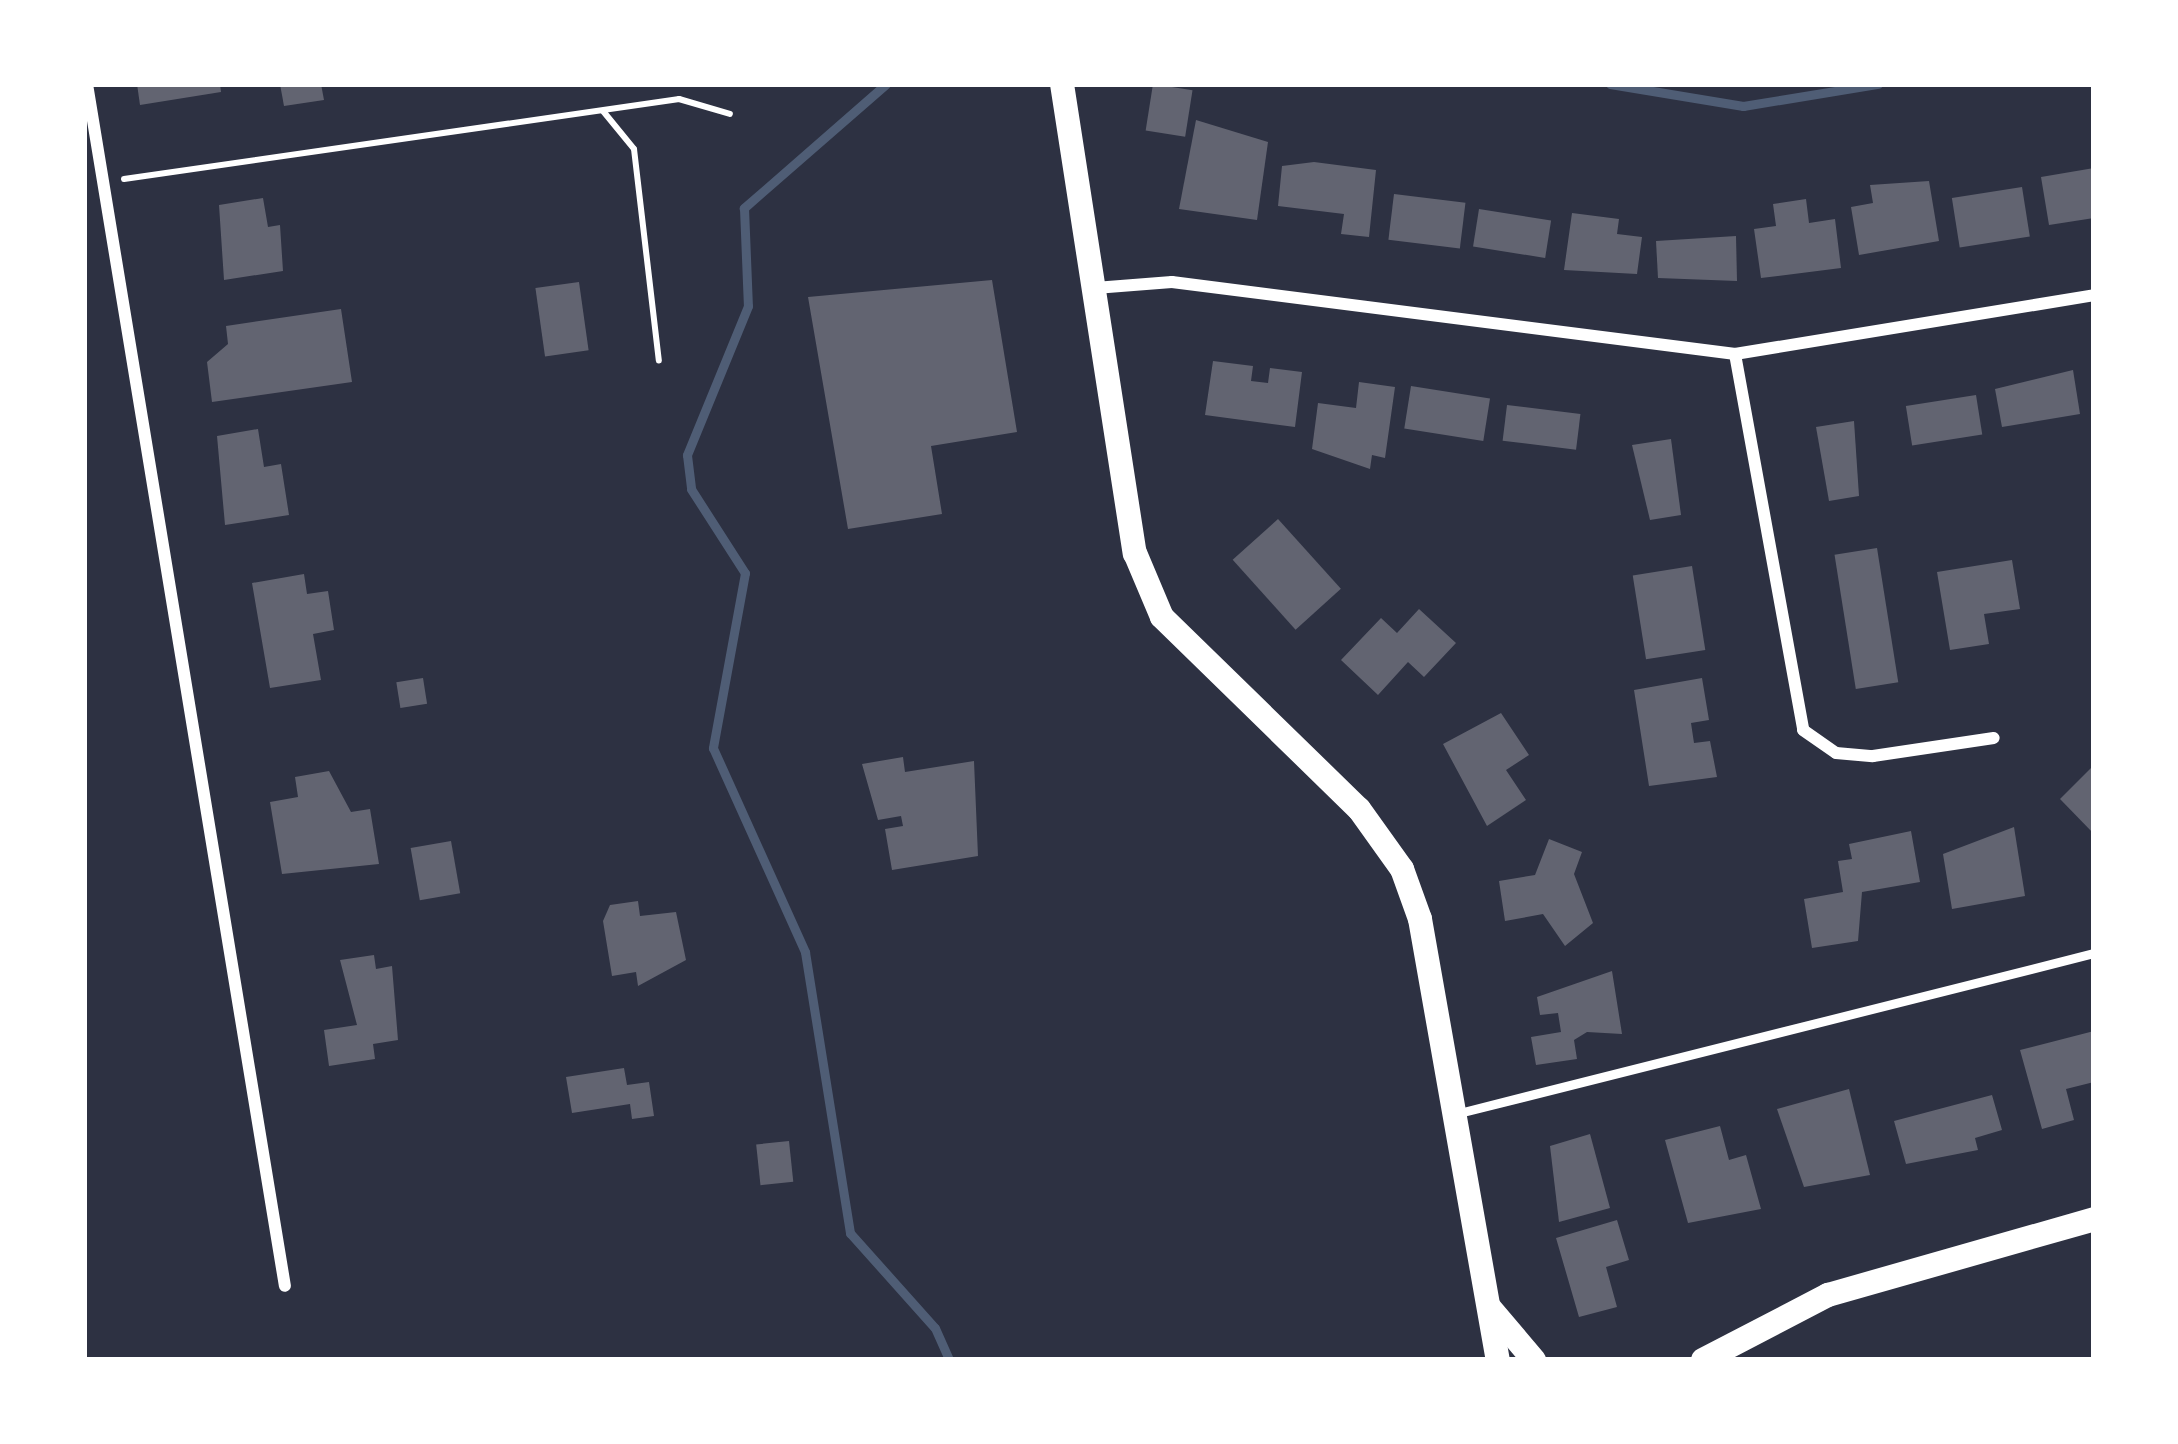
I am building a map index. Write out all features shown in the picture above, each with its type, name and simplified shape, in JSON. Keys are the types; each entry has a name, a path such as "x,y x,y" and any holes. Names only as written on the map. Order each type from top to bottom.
{"main road":[{"path":"1062,84 1130,530 1154,601 1359,809 1402,869 1455,1114 1498,1360"},
{"path":"1703,1360 1828,1295 2094,1219"},
{"path":"1489,1306 1534,1360"}],"street":[{"path":"87,84 285,1286"},
{"path":"1094,289 1172,282 1735,354 2094,295"},
{"path":"1735,354 1803,730 1836,753 1873,757 1994,738"}],"lane":[{"path":"1455,1114 2094,953"}],"path":[{"path":"103,183 679,99 730,114"},
{"path":"603,111 634,149 659,361"}],"building":[{"path":"137,84 220,84 221,92 140,105"},
{"path":"280,84 321,84 324,100 284,106"},
{"path":"1153,84 1193,90 1185,137 1146,130"},
{"path":"1196,120 1268,142 1257,220 1179,209"},
{"path":"1314,162 1376,170 1369,237 1341,234 1344,214 1278,206 1282,166"},
{"path":"2094,168 2094,218 2049,225 2041,177"},
{"path":"1929,181 1939,241 1859,255 1851,207 1873,203 1870,185"},
{"path":"2022,187 2030,236 1960,247 1952,198"},
{"path":"1394,194 1465,203 1460,248 1388,240"},
{"path":"263,198 268,227 280,225 283,271 224,280 219,205"},
{"path":"1806,199 1809,223 1835,219 1841,268 1761,278 1754,229 1776,226 1773,204"},
{"path":"1479,209 1551,220 1545,258 1473,247"},
{"path":"1572,213 1619,219 1617,234 1642,237 1637,274 1564,270"},
{"path":"1736,236 1737,281 1658,278 1656,241"},
{"path":"992,280 1017,432 931,446 942,514 848,529 808,297"},
{"path":"579,282 589,350 545,356 535,288"},
{"path":"341,309 352,382 212,402 207,362 228,344 226,326"},
{"path":"1213,361 1253,366 1251,381 1268,383 1270,368 1302,372 1295,427 1205,415"},
{"path":"2073,370 2080,414 2002,427 1995,389"},
{"path":"1359,382 1395,387 1385,458 1372,455 1370,469 1312,449 1318,403 1356,408"},
{"path":"1411,386 1490,399 1483,441 1404,428"},
{"path":"1976,395 1982,435 1912,446 1906,406"},
{"path":"1507,405 1580,414 1576,450 1503,441"},
{"path":"1854,421 1859,496 1829,501 1816,427"},
{"path":"258,429 264,467 281,464 289,515 225,525 217,436"},
{"path":"1671,439 1681,515 1650,520 1632,445"},
{"path":"1278,519 1341,589 1296,630 1233,560"},
{"path":"1877,548 1898,682 1856,689 1835,555"},
{"path":"2012,560 2020,609 1984,614 1989,644 1950,650 1937,572"},
{"path":"1692,566 1705,650 1646,659 1633,575"},
{"path":"304,574 307,594 328,591 334,630 313,634 321,680 270,688 252,583"},
{"path":"1419,609 1456,643 1424,677 1408,662 1378,695 1341,660 1381,618 1397,633"},
{"path":"423,678 427,704 400,708 396,682"},
{"path":"1702,678 1709,720 1691,723 1694,743 1710,741 1717,777 1649,786 1634,690"},
{"path":"1501,713 1529,755 1506,770 1526,800 1487,826 1443,744"},
{"path":"903,757 905,772 974,761 978,856 892,870 885,829 903,826 901,816 878,820 862,764"},
{"path":"2094,765 2094,834 2060,799"},
{"path":"329,771 351,812 370,809 379,864 282,874 270,802 298,797 295,777"},
{"path":"2014,827 2025,896 1952,909 1943,854"},
{"path":"1911,831 1920,882 1862,892 1858,941 1812,948 1804,899 1843,892 1838,861 1852,859 1849,844"},
{"path":"1549,839 1582,852 1574,874 1593,923 1565,946 1543,914 1505,921 1499,881 1535,875"},
{"path":"451,841 460,893 420,900 411,848"},
{"path":"638,901 640,916 676,912 686,960 638,986 636,972 612,976 603,921 610,905"},
{"path":"374,955 376,969 392,966 398,1040 373,1044 375,1059 329,1066 324,1030 357,1025 340,960"},
{"path":"1612,971 1622,1034 1587,1032 1574,1040 1577,1059 1536,1065 1531,1037 1561,1032 1558,1013 1540,1015 1537,997"},
{"path":"2094,1031 2094,1082 2066,1089 2074,1120 2042,1129 2020,1050"},
{"path":"624,1068 627,1085 649,1082 654,1116 632,1119 630,1104 572,1113 566,1077"},
{"path":"1849,1089 1870,1175 1804,1187 1777,1109"},
{"path":"1992,1095 2002,1130 1975,1138 1978,1150 1906,1164 1894,1121"},
{"path":"1720,1126 1729,1160 1746,1155 1761,1209 1688,1223 1665,1140"},
{"path":"1590,1134 1610,1208 1559,1222 1550,1146"},
{"path":"789,1141 793,1182 760,1185 756,1144"},
{"path":"1617,1220 1629,1260 1606,1267 1617,1307 1579,1317 1556,1238"}],"waterway":[{"path":"886,84 744,208 748,306 687,455 691,489 745,573 713,748 805,952 850,1233 935,1328 949,1360"},
{"path":"1610,84 1743,106 1878,84"}]}
